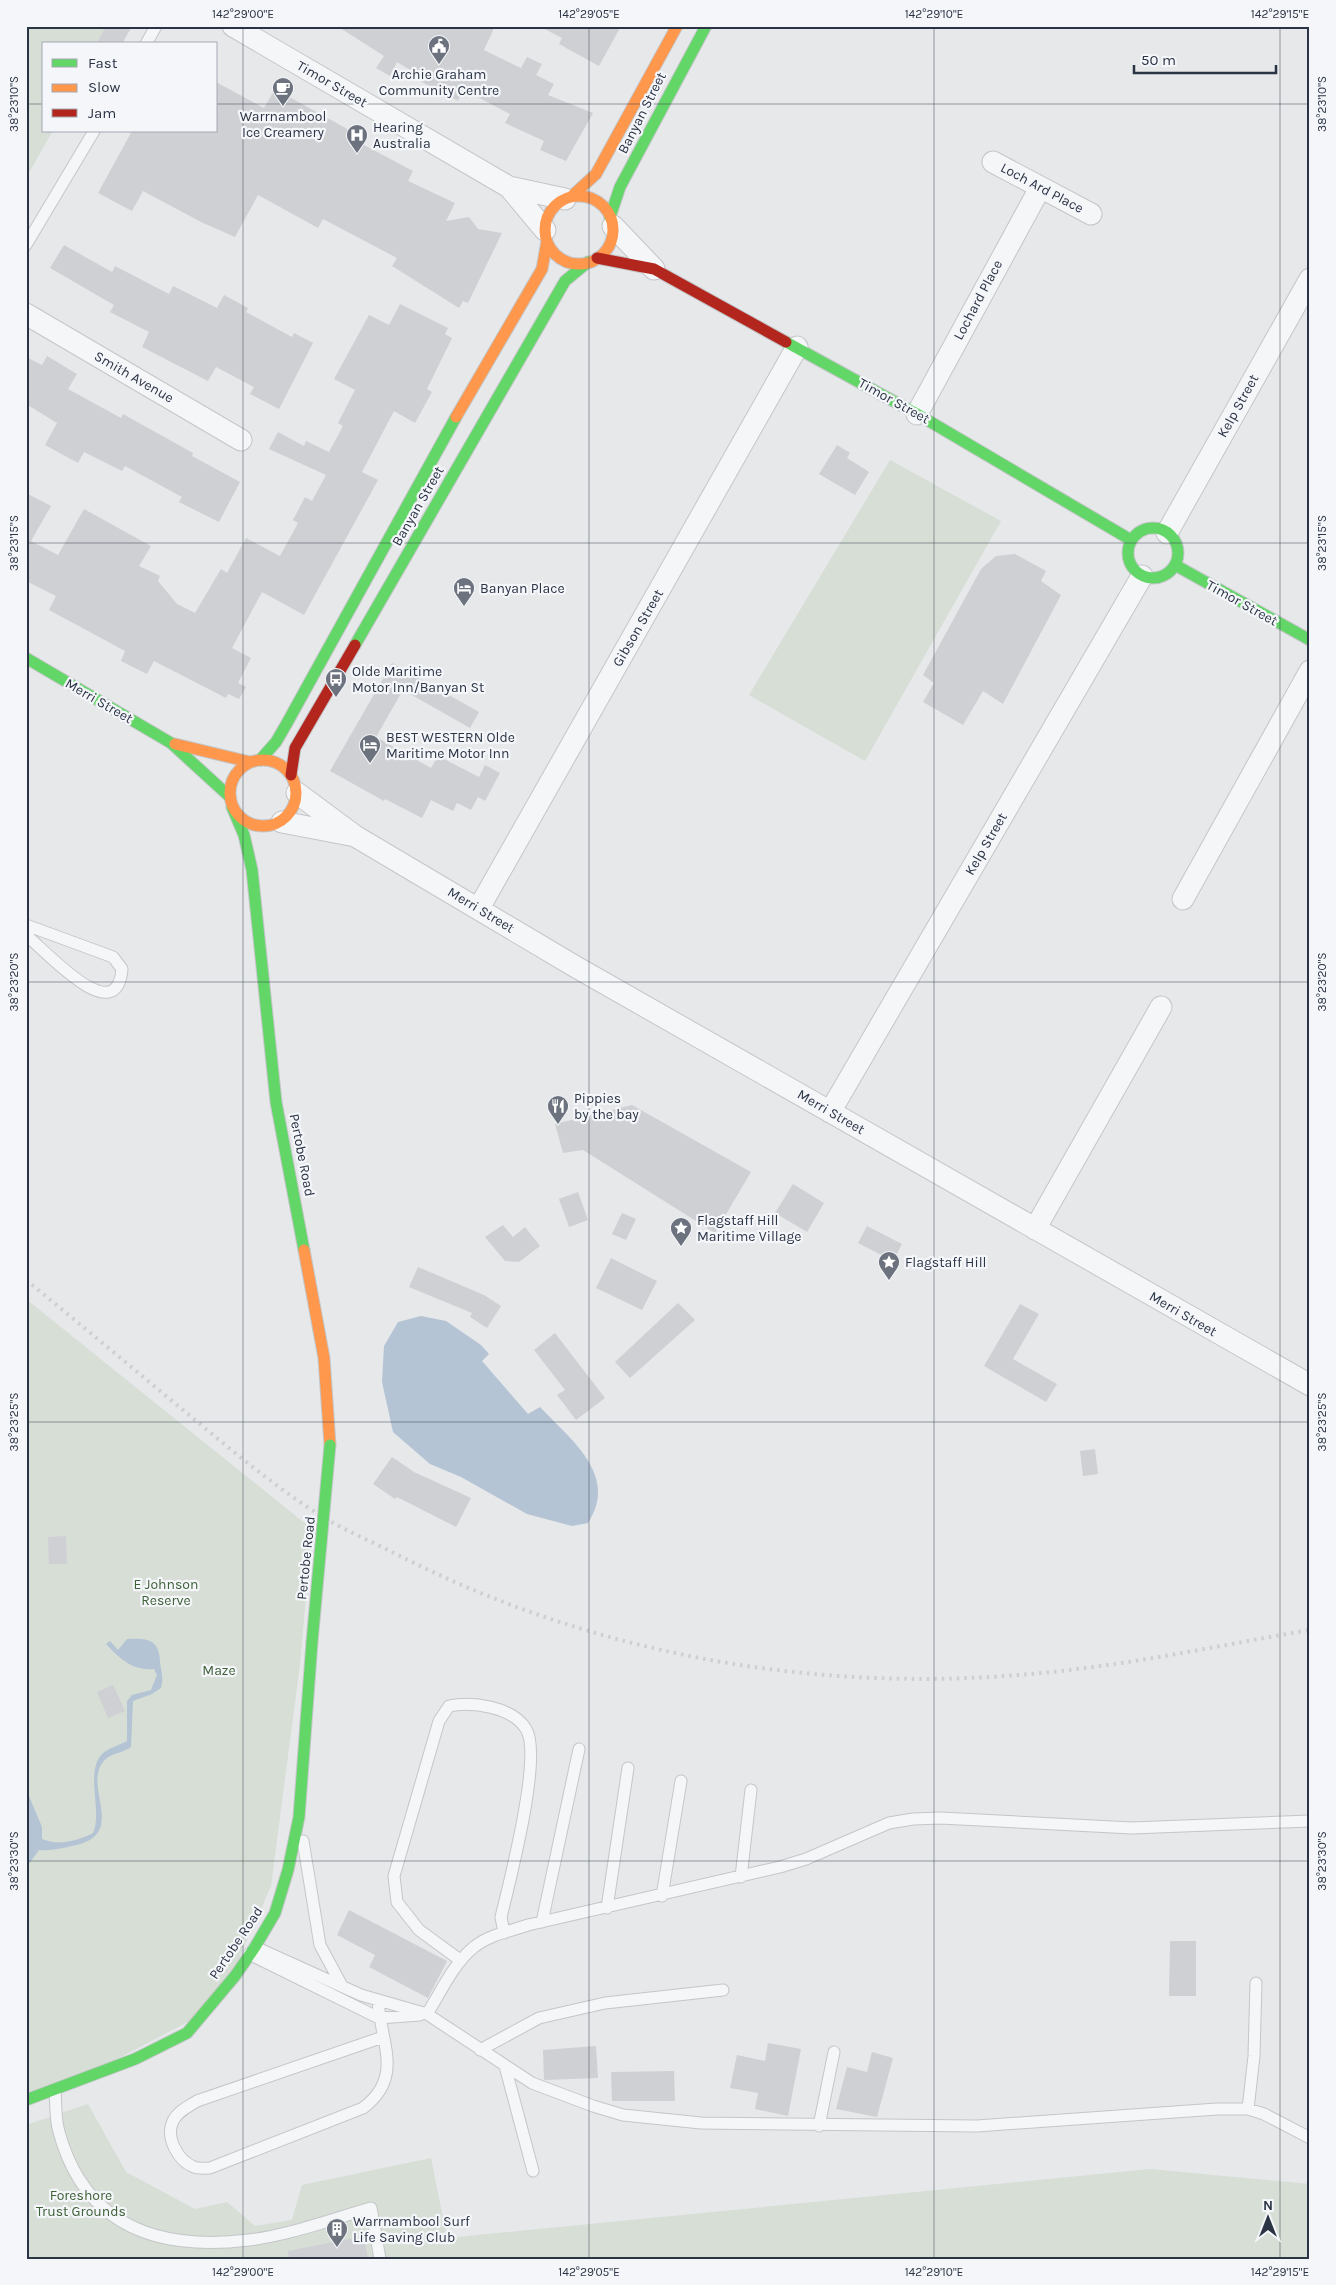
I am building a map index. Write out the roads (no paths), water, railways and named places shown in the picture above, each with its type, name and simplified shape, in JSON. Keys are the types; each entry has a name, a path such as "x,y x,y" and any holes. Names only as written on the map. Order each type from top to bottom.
{"street":[{"name":"Timor Street","path":"233,26 509,187 568,198"},
{"name":"Banyan Street","path":"568,198 596,174 677,26"},
{"name":"Banyan Street","path":"612,221 620,187 706,26"},
{"name":"Loch Ard Place","path":"993,162 1090,214"},
{"name":"Timor Street","path":"509,187 546,236"},
{"name":"Lochard Place","path":"917,414 1040,188"},
{"path":"579,196 594,199 606,209 612,221 610,244 592,260 580,264 564,260 551,249 546,236 550,211 568,198 579,196"},
{"name":"Timor Street","path":"612,221 654,269 917,414 1131,540"},
{"name":"Banyan Street","path":"294,784 295,748 378,606 468,423 542,269 546,236"},
{"name":"Timor Street","path":"592,260 654,269"},
{"name":"Banyan Street","path":"255,761 276,742 358,594 468,423 565,281 592,260"},
{"name":"Kelp Street","path":"1167,532 1310,279"},
{"name":"Smith Avenue","path":"26,314 242,440"},
{"name":"Gibson Street","path":"479,908 797,347"},
{"path":"1151,528 1167,532 1178,551 1175,565 1164,576 1156,578 1142,576 1130,564 1128,548 1131,540 1136,534 1151,528"},
{"name":"Timor Street","path":"1175,565 1310,640"},
{"name":"Kelp Street","path":"830,1112 1142,576"},
{"name":"Merri Street","path":"26,658 171,743 231,802"},
{"path":"1183,899 1310,671"},
{"name":"Merri Street","path":"171,743 255,761"},
{"path":"255,761 278,763 294,784 295,804 290,814 276,827 247,823 231,802 230,786 234,777 255,761"},
{"name":"Merri Street","path":"294,784 355,836 576,967 1310,1385"},
{"name":"Pertobe Road","path":"26,2100 135,2059 187,2033 235,1976 275,1913 288,1870 299,1817 312,1642 325,1518 330,1445 330,1408 323,1346 284,1149 272,1071 254,884 239,818 231,802"},
{"name":"Merri Street","path":"276,827 355,836"},
{"name":"Pertobe Road","path":"254,884 263,859"},
{"path":"1034,1229 1161,1007"}],"lane":[{"path":"147,42 156,26"},
{"path":"26,245 93,132"},
{"path":"358,594 378,606"},
{"path":"26,925 113,957 122,969 121,982 118,988 103,993 93,990 70,976 26,935"},
{"path":"460,1960 419,1930 397,1902 394,1876 439,1721 450,1706 466,1702 510,1713 527,1729 530,1745 527,1804 501,1917 504,1933"},
{"path":"542,1922 579,1749"},
{"path":"606,1908 628,1768"},
{"path":"662,1896 681,1781"},
{"path":"741,1877 751,1790"},
{"path":"299,1817 320,1945 342,1986"},
{"path":"427,2014 460,1960 475,1946 504,1933 542,1922 741,1877 806,1859 890,1822 941,1818 1132,1828 1310,1821"},
{"path":"252,1951 378,2001 427,2014 532,2083 555,2093 624,2115 701,2123 818,2126 977,2126 1217,2109 1248,2109 1289,2125 1310,2138"},
{"path":"252,1951 379,2018 427,2014"},
{"path":"1248,2109 1254,2056 1256,1982"},
{"path":"480,2050 539,2018 605,2003 723,1990"},
{"path":"378,2001 387,2062 386,2078 382,2090 363,2108 210,2168 196,2168 185,2162 177,2152 170,2130 173,2120 181,2111 197,2101 383,2037"},
{"path":"818,2126 834,2052"},
{"path":"505,2066 533,2171"},
{"path":"55,2090 58,2132 84,2190 105,2210 126,2225 152,2236 182,2241 249,2240 371,2208 380,2259"}],"water":[{"path":"421,1316 446,1321 481,1345 489,1354 482,1361 528,1414 540,1407 577,1446 595,1474 598,1489 596,1506 588,1523 572,1526 527,1514 461,1477 430,1464 393,1432 382,1382 384,1346 398,1322"},
{"path":"127,1639 146,1640 154,1644 159,1654 162,1684 161,1688 152,1694 133,1701 131,1747 110,1756 100,1767 97,1777 102,1822 98,1832 90,1840 76,1845 53,1850 39,1850 26,1868 26,1789 42,1827 42,1839 68,1842 93,1833 96,1824 94,1780 98,1761 105,1751 127,1741 127,1701 132,1695 151,1690 157,1675 154,1669 140,1668 127,1663 106,1644 110,1641 118,1650"}],"railway":[{"path":"26,1280 251,1466 323,1517 350,1532 476,1591 556,1621 637,1644 720,1662 805,1673 889,1678 975,1678 1060,1671 1123,1663 1310,1630"}],"place":[{"name":"Archie Graham Community Centre","path":"439,65"},
{"name":"Warrnambool Ice Creamery","path":"283,107"},
{"name":"Hearing Australia","path":"357,154"},
{"name":"Banyan Place","path":"464,607"},
{"name":"Olde Maritime Motor Inn/Banyan St","path":"336,698"},
{"name":"BEST WESTERN Olde Maritime Motor Inn","path":"370,764"},
{"name":"Pippies by the bay","path":"558,1125"},
{"name":"Flagstaff Hill Maritime Village","path":"681,1247"},
{"name":"Flagstaff Hill","path":"889,1281"},
{"name":"Warrnambool Surf Life Saving Club","path":"337,2248"}],"park label":[{"name":"E Johnson Reserve","path":"166,1592"},
{"name":"Maze","path":"219,1670"},
{"name":"Foreshore Trust Grounds","path":"81,2204"}]}
